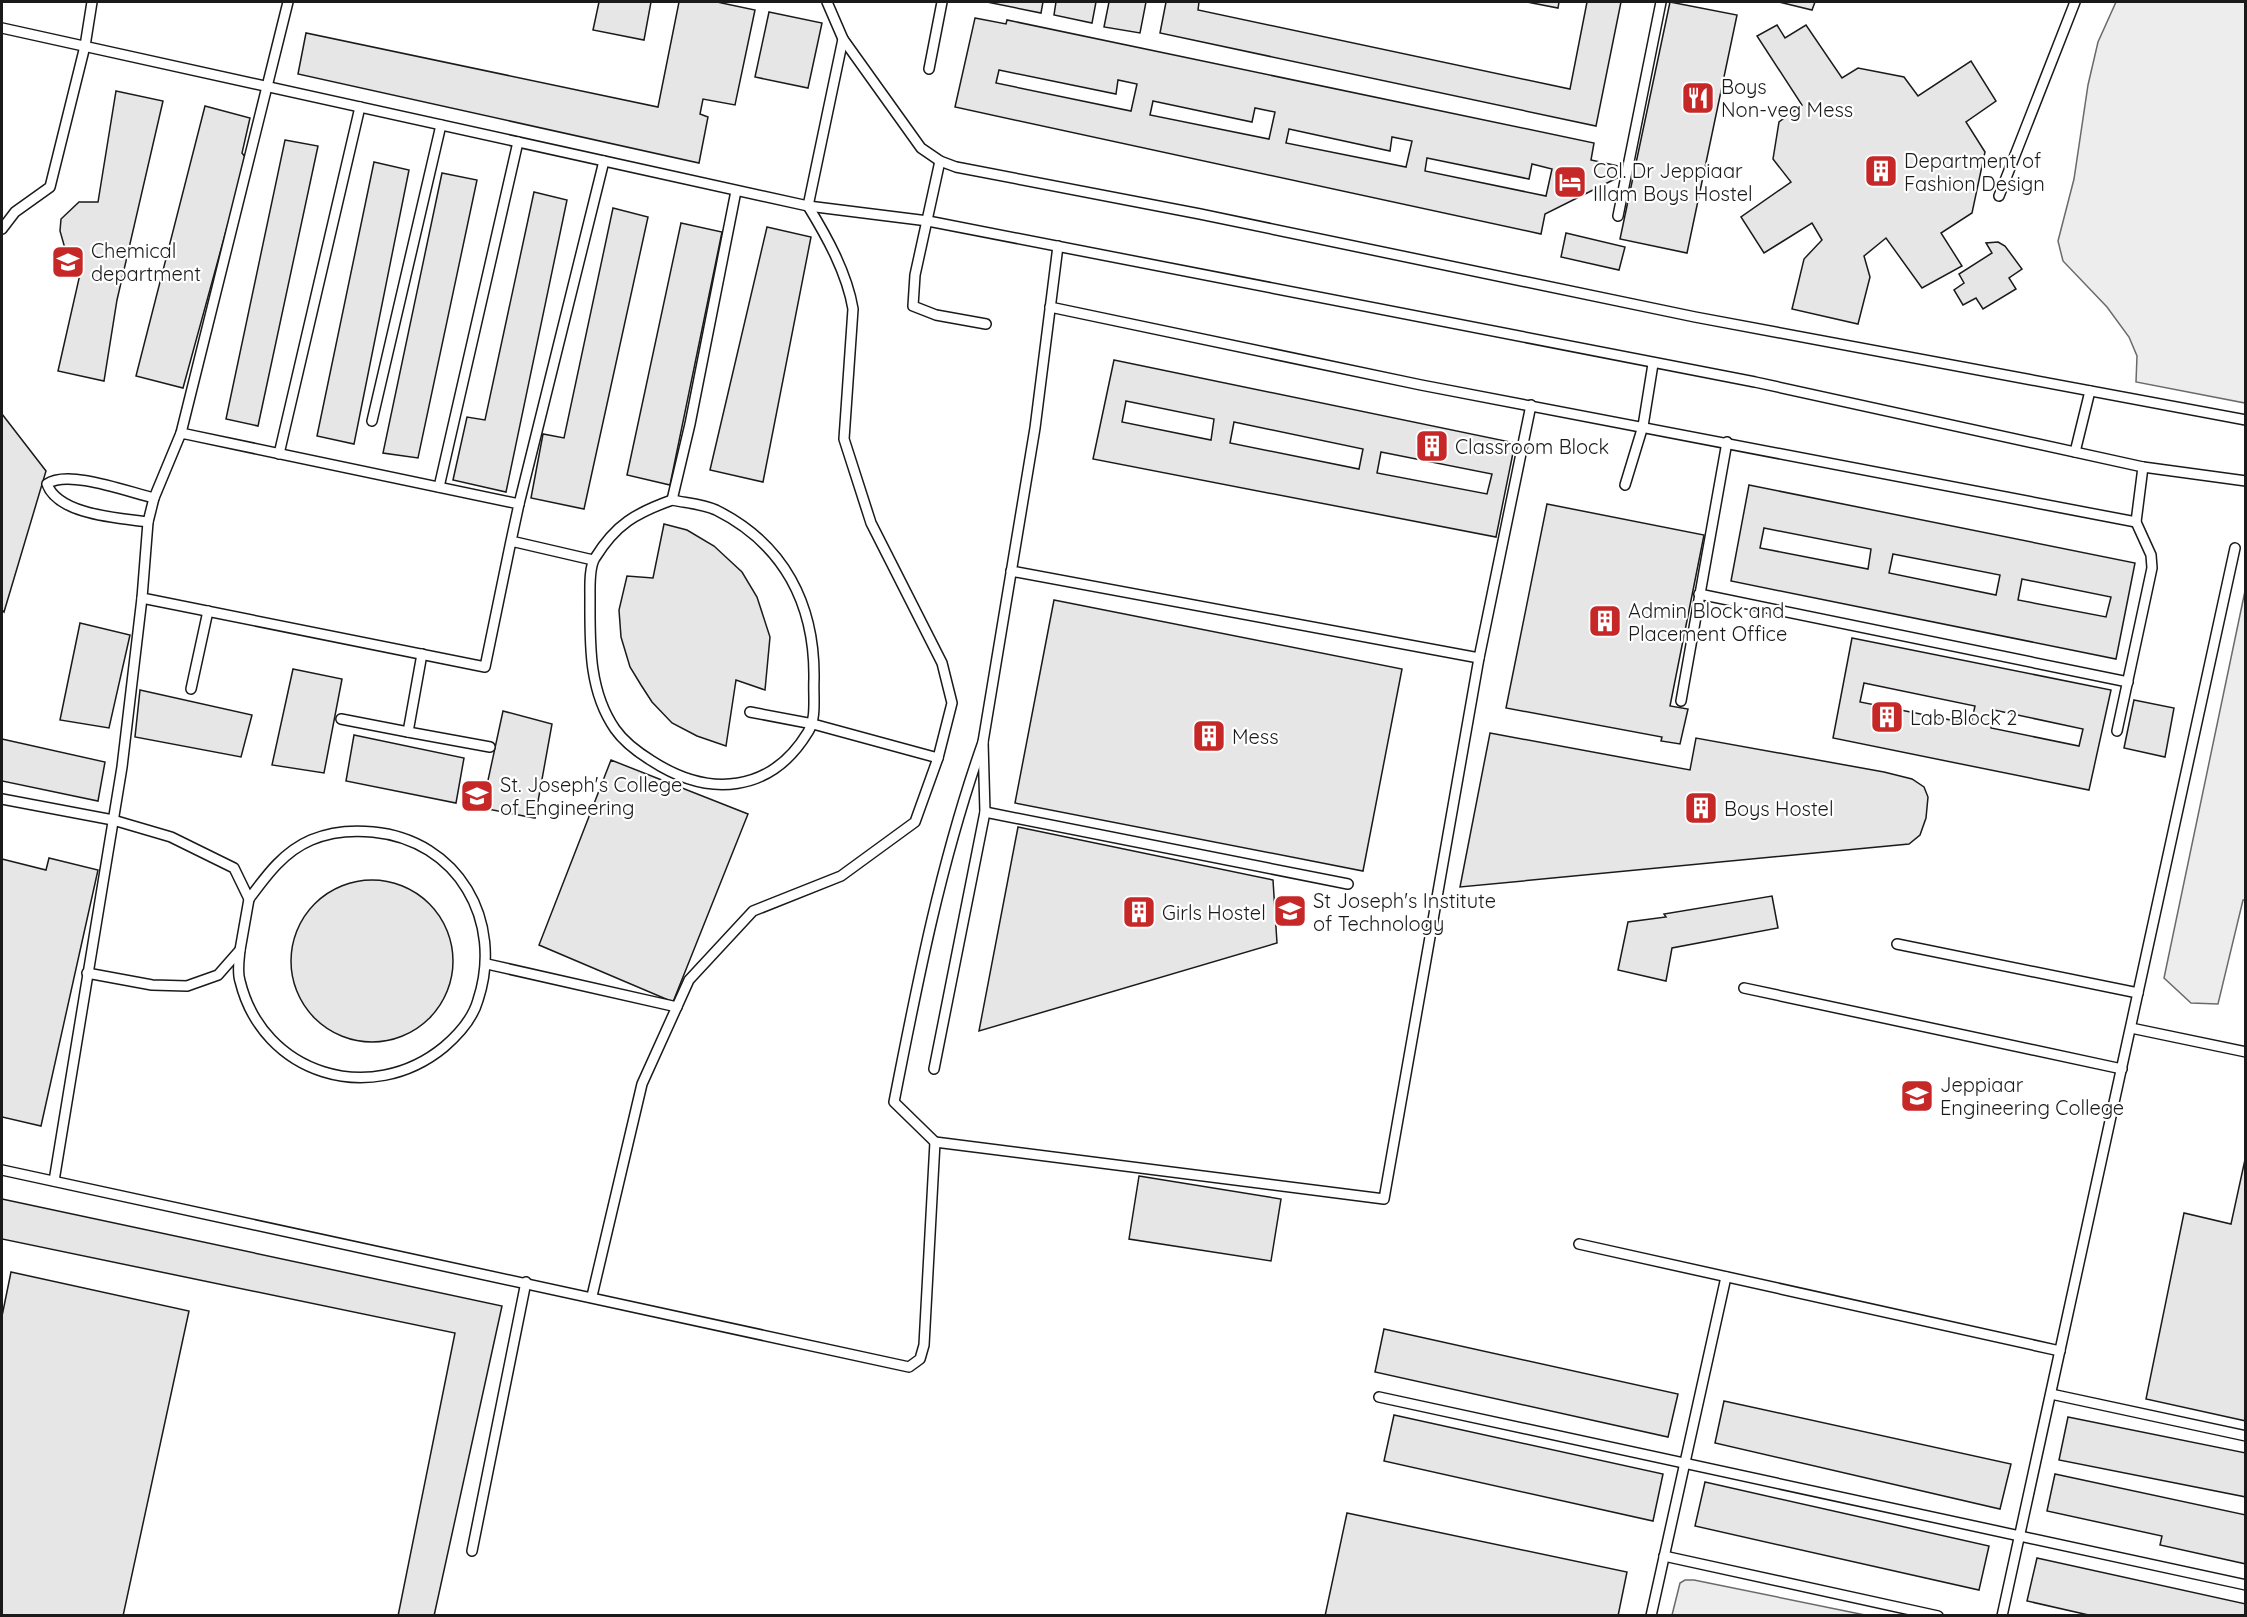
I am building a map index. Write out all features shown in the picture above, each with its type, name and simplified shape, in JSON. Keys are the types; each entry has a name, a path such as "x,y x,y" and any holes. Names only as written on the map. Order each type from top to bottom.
{"lane":[{"path":"2,229 15,212 50,188 85,46 92,2"},
{"path":"54,1181 113,820 142,598 148,522 154,498 182,433 269,87 288,2"},
{"path":"827,2 843,39 921,148 940,161 1006,178 1200,214 1695,317 2246,420"},
{"path":"929,69 942,2"},
{"path":"1618,216 1661,2"},
{"path":"1999,196 2075,2"},
{"path":"2,28 808,206 928,221 1653,364 1755,382 2143,467 2246,481"},
{"path":"592,1296 642,1084 689,980 753,911 841,876 915,822 938,758 952,703 942,663 871,523 844,439 853,309 851,297 825,234 808,206 843,39"},
{"path":"279,454 360,107"},
{"path":"372,421 441,125"},
{"path":"439,487 518,142"},
{"path":"142,598 485,667 519,504 604,161"},
{"path":"940,161 915,275 913,306 936,315 986,324"},
{"path":"672,500 690,424 736,191"},
{"path":"1058,246 1035,428 983,742 958,813 927,932 894,1102 935,1142 1384,1199 1479,658 1531,405"},
{"path":"1050,307 1421,385 2136,522"},
{"path":"1625,486 1643,426 1653,364"},
{"path":"2075,452 2090,390"},
{"path":"182,433 519,504"},
{"path":"1681,701 1727,442"},
{"path":"2117,731 2152,568 2151,555 2136,522 2143,467"},
{"path":"148,522 109,516 65,505 51,494 47,484 54,479 72,478 154,498"},
{"path":"672,500 714,509 751,531 782,561 799,591 808,628 814,660 813,724 800,745 775,770 740,784 712,786 671,773 639,752 615,729 598,692 589,651 593,560 621,524 641,511 672,500"},
{"path":"511,541 593,560"},
{"path":"2002,1616 2235,548"},
{"path":"1011,571 1479,658"},
{"path":"1699,594 2128,682"},
{"path":"191,688 207,611"},
{"path":"408,732 422,654"},
{"path":"750,712 813,724 938,758"},
{"path":"341,719 490,747"},
{"path":"933,1069 985,812 983,742"},
{"path":"2,799 113,820 171,837 234,868 249,899"},
{"path":"985,812 1348,884"},
{"path":"352,830 395,834 434,852 465,883 483,921 487,964 478,1003 457,1036 426,1061 389,1076 350,1079 311,1068 278,1047 253,1016 239,980 240,950 249,899 275,864 310,840 352,830"},
{"path":"1897,944 2138,993"},
{"path":"87,974 152,985 187,986 218,975 240,950"},
{"path":"487,964 676,1007"},
{"path":"1744,988 2122,1069"},
{"path":"2131,1028 2246,1052"},
{"path":"2,1170 592,1296 909,1367 920,1359 924,1345 935,1142"},
{"path":"1579,1244 2060,1351"},
{"path":"1651,1616 1726,1277"},
{"path":"472,1551 526,1282"},
{"path":"2051,1395 2246,1436"},
{"path":"1379,1397 2246,1585"},
{"path":"1664,1556 1938,1616"}],"shaded area":[{"path":"2116,2 2245,2 2245,403 2136,382 2137,356 2129,337 2107,307 2063,261 2058,241 2074,179 2088,85 2098,42"},
{"path":"2245,591 2245,900 2243,900 2218,1004 2191,1003 2164,978"},
{"path":"1685,1580 1865,1615 1672,1615 1680,1583"}],"building":[{"path":"599,2 651,2 644,40 593,30"},
{"path":"679,2 717,2 755,10 735,105 703,99 700,114 708,117 699,163 298,74 306,33 658,107"},
{"path":"987,2 1043,2 1041,13"},
{"path":"1056,2 1096,2 1092,23 1054,15"},
{"path":"1109,2 1146,2 1140,33 1104,27"},
{"path":"1166,2 1199,2 1198,10 1570,89 1587,2 1621,2 1596,126 1160,33"},
{"path":"1527,2 1559,2 1558,8"},
{"path":"1670,2 1737,15 1687,253 1620,239"},
{"path":"1779,2 1815,2 1812,10"},
{"path":"769,12 822,23 808,88 755,77"},
{"path":"975,18 1006,24 1007,20 1594,143 1591,160 1618,166 1627,173 1545,214 1541,234 955,107","holes":["999,70 1116,94 1118,80 1137,84 1131,111 996,83","1153,101 1252,122 1255,108 1275,112 1269,139 1150,115","1289,129 1390,151 1392,137 1412,141 1406,167 1286,143","1427,158 1529,179 1532,164 1552,169 1546,196 1425,171"]},
{"name":"Department of Fashion Design","path":"1777,25 1785,38 1806,25 1842,78 1858,68 1904,77 1918,96 1971,61 1996,101 1966,122 1985,152 1972,213 1941,233 1962,266 1922,288 1886,238 1864,256 1870,277 1858,324 1792,309 1804,259 1822,240 1812,223 1764,253 1741,217 1791,182 1773,159 1779,122 1802,105 1757,36"},
{"path":"116,91 163,101 117,300 104,381 58,371 83,261 66,252 60,231 61,219 79,202 98,202"},
{"path":"205,106 250,118 242,153 246,158 183,388 136,376"},
{"path":"285,140 318,146 258,426 226,419"},
{"path":"374,162 409,170 354,444 317,436"},
{"path":"442,173 477,180 418,458 383,453"},
{"path":"534,192 567,200 506,492 453,480 467,417 485,420"},
{"path":"613,208 648,217 584,509 531,498 543,434 564,438"},
{"path":"681,223 722,232 670,485 627,475"},
{"path":"767,227 811,237 763,482 710,470"},
{"path":"1566,233 1625,247 1619,270 1561,257"},
{"path":"1998,242 2005,246 2022,269 2009,278 2016,289 1983,309 1976,298 1963,305 1954,290 1964,283 1959,274 1992,253 1986,243"},
{"name":"Classroom Block","path":"1114,360 1515,443 1496,537 1093,459","holes":["1126,401 1214,419 1211,440 1122,422","1234,422 1363,449 1359,469 1230,443","1381,452 1492,474 1487,494 1377,473"]},
{"path":"2,414 46,471 4,612 2,610"},
{"path":"1749,485 2135,563 2116,659 1731,581","holes":["1764,528 1871,549 1868,569 1760,548","1893,554 2000,575 1996,595 1889,573","2022,579 2111,597 2106,617 2018,600"]},
{"name":"Admin Block and Placement Office","path":"1547,504 1704,535 1670,706 1688,709 1680,744 1661,741 1662,737 1506,708"},
{"path":"664,524 687,530 714,546 742,572 757,597 770,637 765,690 736,680 726,746 697,736 672,723 652,702 630,667 621,637 619,610 627,576 653,578"},
{"name":"Mess","path":"1054,600 1402,669 1363,871 1015,803"},
{"path":"80,623 130,635 109,728 60,720"},
{"name":"Lab Block 2","path":"1852,638 2111,690 2089,790 1833,738","holes":["1864,683 1975,706 1971,724 1860,702","1994,710 2083,729 2079,746 1991,728"]},
{"path":"293,669 342,679 324,773 272,765"},
{"path":"140,690 252,715 241,757 135,737"},
{"path":"2134,700 2174,708 2165,757 2124,748"},
{"path":"503,711 552,724 535,818 482,808"},
{"name":"Boys Hostel","path":"1490,733 1690,770 1696,738 1884,772 1912,779 1924,787 1928,797 1926,818 1920,835 1909,844 1460,887"},
{"path":"354,735 464,758 456,803 346,781"},
{"path":"2,739 105,762 98,801 2,781"},
{"path":"611,760 748,814 673,1002 539,945"},
{"name":"Girls Hostel","path":"1018,827 1273,880 1277,943 979,1031"},
{"path":"49,858 98,870 41,1126 2,1117 2,859 46,870"},
{"path":"372,880 388,881 403,886 430,903 447,930 452,945 452,977 447,992 430,1019 403,1036 388,1041 372,1042 356,1041 341,1036 314,1019 297,992 292,977 291,961 292,945 297,930 314,903 341,886 356,881"},
{"path":"1772,896 1778,928 1672,948 1666,981 1618,970 1628,922 1666,917 1664,914"},
{"path":"2246,1155 2246,1421 2146,1399 2184,1213 2231,1224"},
{"path":"1139,1176 1281,1199 1271,1261 1129,1239"},
{"path":"2,1199 502,1306 434,1616 398,1616 455,1333 2,1239"},
{"path":"11,1272 189,1311 123,1616 2,1616 2,1316"},
{"path":"1384,1329 1678,1394 1668,1437 1375,1372"},
{"path":"1724,1401 2011,1464 2000,1509 1715,1443"},
{"path":"1394,1415 1663,1474 1653,1521 1384,1461"},
{"path":"2068,1417 2246,1453 2246,1497 2059,1460"},
{"path":"2055,1474 2246,1515 2246,1564 2160,1545 2162,1536 2047,1511"},
{"path":"1705,1482 1989,1546 1979,1590 1695,1526"},
{"path":"1347,1513 1627,1572 1618,1616 1325,1616"},
{"path":"2037,1558 2246,1604 2246,1616 2093,1616 2027,1601"}],"place":[{"name":"Boys Non-veg Mess","path":"1698,98"},
{"name":"Department of Fashion Design","path":"1881,171"},
{"name":"Col. Dr Jeppiaar Illam Boys Hostel","path":"1570,182"},
{"name":"Chemical department","path":"68,262"},
{"name":"Classroom Block","path":"1432,446"},
{"name":"Admin Block and Placement Office","path":"1605,621"},
{"name":"Lab Block 2","path":"1887,717"},
{"name":"Mess","path":"1209,736"},
{"name":"St. Joseph's College of Engineering","path":"477,796"},
{"name":"Boys Hostel","path":"1701,808"},
{"name":"St Joseph's Institute of Technology","path":"1290,911"},
{"name":"Girls Hostel","path":"1139,912"},
{"name":"Jeppiaar Engineering College","path":"1917,1096"}]}
